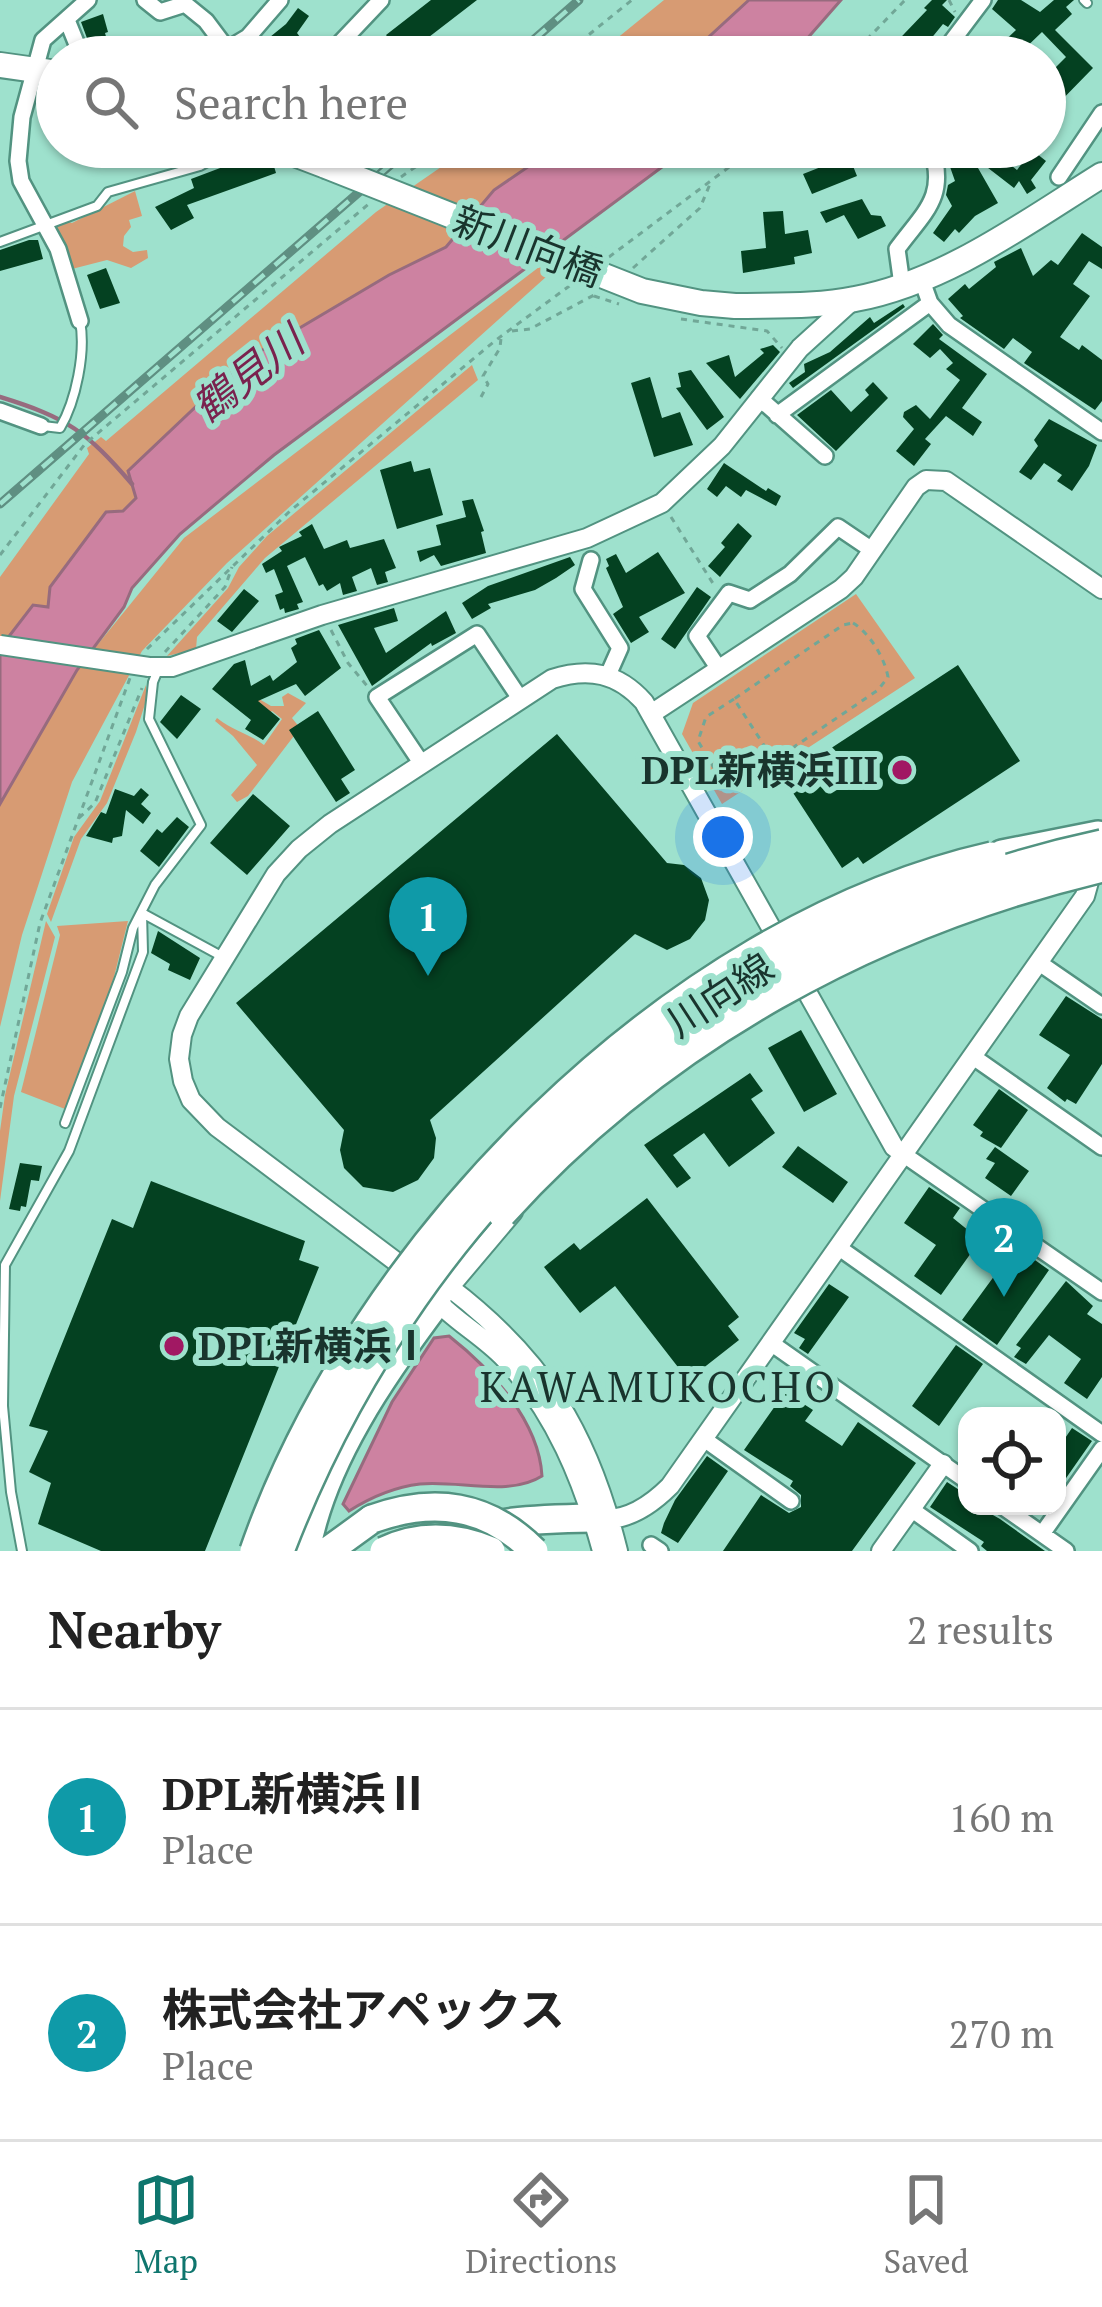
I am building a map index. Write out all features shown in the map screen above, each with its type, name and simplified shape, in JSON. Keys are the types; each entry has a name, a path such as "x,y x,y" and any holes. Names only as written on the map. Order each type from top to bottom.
{"highway":[{"path":"254,1551 308,1426 390,1292 491,1168 592,1072 730,971 854,901 946,867 1102,838"},
{"path":"277,1551 333,1430 406,1308 502,1186 609,1082 728,996 827,938 975,878 1102,838"},
{"path":"300,1551 322,1481 364,1399 452,1271 518,1195 620,1100 747,1011 867,947 989,899 1093,876"},
{"path":"277,1551 327,1427 373,1344 418,1278"},
{"path":"300,1551 347,1442 399,1355 443,1294"},
{"path":"328,1551 372,1519 420,1505 446,1505 494,1519 534,1551"},
{"path":"421,1551 482,1526 602,1520"},
{"path":"384,1551 440,1538 491,1551"}],"main road":[{"path":"0,64 36,69"},
{"name":"新川向橋","path":"331,168 642,291 735,306 854,299 912,281 980,251 1102,175"}],"street":[{"path":"48,36 88,0"},
{"path":"146,0 160,11 185,4 215,36"},
{"path":"249,36 280,0"},
{"path":"347,36 381,0"},
{"path":"956,36 983,0"},
{"path":"67,20 73,36"},
{"path":"36,90 22,117 21,181 58,249 80,321"},
{"path":"1066,167 1102,113"},
{"path":"935,168 938,183 927,212 896,250 912,281 949,325 1098,422"},
{"path":"1059,177 1065,168"},
{"path":"0,646 154,669 587,538 662,503 722,446 800,348 854,299"},
{"path":"777,415 930,303"},
{"path":"779,305 801,324 800,348"},
{"path":"759,398 826,456"},
{"path":"0,411 41,426"},
{"path":"651,714 841,589 916,487 937,479 1102,589"},
{"path":"719,669 698,636 729,593 750,600 790,574 838,527 872,550"},
{"path":"591,560 583,589 620,648 608,675"},
{"path":"422,764 377,697 477,634 520,700"},
{"path":"618,1551 526,1384 443,1294 217,1127 191,1100 179,1059 182,1035 224,957 258,900 299,848 552,679 575,672 608,675 634,692 651,714 894,1147 1102,1292"},
{"name":"川向線","path":"418,1278 497,1181 604,1078 697,1008 785,953 868,910 970,871 1102,838"},
{"path":"602,1520 658,1499 704,1439 1079,904 1093,876"},
{"name":"川向線","path":"443,1294 522,1202 624,1107 707,1045 804,986 937,924 1093,876"},
{"path":"1038,962 1102,1006"},
{"path":"972,1056 1102,1147"},
{"path":"838,1247 1102,1434"},
{"path":"771,1342 958,1475"},
{"path":"704,1439 790,1501"},
{"path":"1042,1534 1102,1449"},
{"path":"881,1551 943,1464"},
{"path":"911,1509 970,1551"},
{"path":"1015,1515 1066,1551"},
{"path":"602,1520 602,1551"}],"lane":[{"path":"0,242 98,206 108,192 193,168"},
{"path":"41,426 61,427 67,415 83,338 80,321"},
{"path":"65,1123 122,972 133,928 155,885 201,825 148,719 154,669"},
{"path":"142,913 224,957"},
{"path":"22,1551 3,1406 4,1264 69,1151 143,952 142,913"}],"path":[{"path":"587,36 632,0"},
{"path":"870,36 905,0"},
{"path":"390,186 415,168"},
{"path":"710,182 728,168"},
{"path":"0,555 85,444 377,197"},
{"path":"0,1108 40,923 70,835 77,819 95,802 125,723 154,669 186,625 225,587 232,566 290,511 508,332"},
{"path":"481,398 488,384 483,376 500,348 501,337"},
{"path":"662,503 715,586"},
{"path":"322,615 348,663 377,697"},
{"path":"854,623 862,628 888,677 878,690 785,753 769,753 724,785 698,741 706,717 843,625 854,623"},
{"path":"734,699 769,753"}],"shaded area":[{"path":"664,0 749,0 710,36 620,36"},
{"path":"440,168 526,168 494,190 446,247 414,262 123,511 106,513 50,587 48,607 0,648 0,577 89,454 87,448 101,437 106,441 376,212"},
{"path":"135,191 142,216 129,220 123,246 133,252 147,250 148,258 131,268 107,260 68,270 47,215 72,223"},
{"path":"543,264 556,268 227,563 142,651 72,782 22,935 0,1027 0,804 77,670 184,538"},
{"path":"472,365 478,380 265,558 197,637 196,649 167,656 267,536"},
{"path":"856,594 915,678 722,804 682,734 693,703"},
{"path":"146,685 136,732 107,803 81,839 51,922 47,914 74,837 100,801"},
{"path":"244,690 271,706 284,706 282,697 288,693 306,703 292,718 300,728 248,796 237,802 231,795 257,765 215,721 264,745 282,719 272,711 267,715"},
{"path":"46,921 55,937 14,1096 0,1201 5,1095"},
{"path":"128,921 110,993 65,1109 21,1092 60,935 57,926"}],"water":[{"path":"749,0 841,0 809,36 710,36"},
{"name":"鶴見川","path":"526,168 661,168 274,455 180,534 132,588 124,607 77,670 0,804 0,648 33,605 48,607 50,587 106,512 123,511 136,498 128,471 244,361 389,275 446,247 494,190"},
{"path":"449,1336 481,1364 522,1416 542,1476 514,1486 411,1485 349,1511 343,1504 392,1402 434,1338"}],"building":[{"path":"431,0 477,0 430,36 386,35"},
{"path":"932,0 947,0 942,5 955,17 933,36 902,36 927,10"},
{"path":"998,0 1021,0 1040,12 1054,0 1074,0 1066,7 1072,14 1055,30 1061,36 1042,32 1010,36 1016,30 992,9"},
{"path":"298,8 309,16 299,36 271,36"},
{"path":"103,14 108,32 86,36 81,22"},
{"path":"1066,41 1093,68 1066,96"},
{"path":"220,168 274,168 276,173 187,205 194,218 171,230 155,207 194,188 191,179"},
{"path":"818,168 854,168 857,176 812,194 803,174"},
{"path":"950,168 978,168 998,203 975,216 959,233 955,229 944,242 933,233 952,206 946,195 948,185 955,181"},
{"path":"988,168 1040,168 1031,180 1036,188 1027,194 1019,181 1014,188"},
{"path":"862,199 871,215 881,216 886,226 858,239 844,215 826,223 820,212"},
{"path":"783,211 785,234 808,230 812,253 794,257 795,264 743,273 741,251 766,248 763,212"},
{"path":"1082,233 1102,247 1102,269 1089,261 1073,284 1090,296 1060,337 1102,360 1102,401 1095,410 1024,363 1032,352 1013,338 1004,349 960,318 963,316 948,299 965,284 969,289 996,267 994,262 1021,248 1033,276 1051,260 1058,265"},
{"path":"38,240 43,259 0,271 0,250"},
{"path":"106,268 120,303 100,309 87,275"},
{"path":"903,304 793,388 789,383 805,372 804,364 830,352 870,317 874,323"},
{"path":"933,324 943,335 939,339 987,374 962,408 982,422 973,436 946,416 925,439 931,444 914,466 896,451 914,429 904,412 916,405 930,419 960,380 946,369 953,363 940,349 930,358 913,344"},
{"path":"773,345 780,352 740,399 706,363 729,355 735,377 764,353 760,349"},
{"path":"691,370 724,417 707,430 676,388 681,387 678,373"},
{"path":"650,377 662,418 680,412 693,445 654,457 631,383"},
{"path":"873,382 888,398 836,451 797,415 831,390 851,412 869,395 865,390"},
{"path":"1049,419 1097,445 1072,491 1057,481 1062,475 1044,463 1031,480 1019,472 1038,446 1034,440"},
{"path":"411,461 414,472 430,468 443,515 397,529 380,470"},
{"path":"724,463 781,496 776,506 746,490 741,497 726,486 717,497 707,489"},
{"path":"473,499 486,553 441,566 434,555 420,562 417,551 441,545 436,525 466,517 462,501"},
{"path":"738,523 752,536 720,577 708,566"},
{"path":"312,524 324,549 347,540 350,548 384,539 396,568 385,572 388,582 377,585 371,568 352,577 357,591 343,595 340,583 327,591 323,584 319,586 305,557 287,566 303,602 297,604 299,609 280,610 275,595 283,592 274,569 266,573 262,564"},
{"path":"658,552 685,593 639,617 649,632 631,643 613,614 623,607 606,559 616,554 626,573"},
{"path":"570,557 575,565 556,578 535,590 488,604 491,608 472,619 462,603 488,586"},
{"path":"697,587 711,597 675,649 661,639"},
{"path":"244,589 259,601 232,632 217,621"},
{"path":"394,608 398,621 374,628 386,653 446,611 456,633 431,643 372,686 338,625"},
{"path":"319,630 341,668 305,696 296,684 258,701 280,719 263,740 245,729 251,720 212,689 234,664 245,660 251,686 270,675 273,681 297,662 291,648 297,644 295,639"},
{"name":"DPL新横浜III","path":"958,665 1020,761 863,864 858,857 842,868 784,779"},
{"path":"181,695 201,709 177,739 160,722"},
{"path":"318,711 355,770 341,779 350,793 336,802 289,730"},
{"path":"557,734 667,863 684,865 701,878 709,900 705,920 690,939 667,950 635,934 430,1120 436,1138 434,1158 418,1180 393,1192 363,1187 344,1168 340,1150 344,1130 236,1003"},
{"path":"141,788 149,795 141,804 151,813 143,824 126,810 122,836 112,843 86,836 101,812 106,814 115,789 134,796"},
{"path":"253,794 290,826 247,875 210,843"},
{"path":"177,817 189,827 159,867 140,851 157,829 162,833"},
{"path":"158,931 200,958 190,980 168,970 170,964 151,953"},
{"path":"1066,996 1102,1019 1102,1064 1076,1104 1047,1088 1070,1055 1039,1035"},
{"path":"801,1030 837,1094 804,1112 768,1048"},
{"path":"750,1073 763,1091 751,1099 775,1133 729,1167 704,1133 673,1155 691,1178 677,1188 644,1145"},
{"path":"999,1089 1028,1110 1001,1148 980,1136 983,1132 973,1125"},
{"path":"798,1146 848,1182 833,1203 782,1167"},
{"path":"995,1147 1029,1171 1011,1196 985,1178 995,1163 986,1159"},
{"path":"20,1163 42,1166 39,1181 31,1180 26,1207 21,1206 20,1211 9,1209"},
{"name":"DPL新横浜Ⅰ","path":"151,1181 305,1241 299,1260 319,1267 205,1551 101,1551 38,1524 51,1483 29,1472 48,1431 29,1426 112,1219 133,1228"},
{"path":"929,1187 960,1208 953,1218 974,1235 969,1241 976,1246 941,1295 914,1276 936,1245 904,1223"},
{"path":"647,1198 739,1317 728,1326 739,1340 688,1380 615,1286 580,1313 544,1267 574,1243 580,1250"},
{"path":"1025,1253 1049,1270 997,1345 962,1320 1003,1264 1012,1270"},
{"path":"1066,1281 1093,1306 1087,1314 1102,1324 1102,1377 1087,1399 1064,1383 1081,1359 1049,1335 1026,1364 1014,1357 1021,1348 1016,1345"},
{"path":"829,1284 849,1297 808,1354 799,1348 805,1339 794,1333"},
{"path":"956,1345 983,1364 939,1426 912,1406"},
{"path":"785,1392 813,1410 805,1421 842,1446 858,1422 916,1463 852,1551 723,1551 761,1495 789,1513 801,1507 801,1495 790,1486 793,1481 744,1450"},
{"path":"1072,1428 1092,1441 1066,1478 1066,1437"},
{"path":"707,1456 728,1471 678,1543 661,1533 664,1523"},
{"path":"947,1482 958,1489 958,1515 993,1515 1045,1551 987,1551 981,1546 984,1542 930,1507"}],"waterway":[{"path":"0,397 74,428 132,484"}],"railway":[{"path":"538,36 579,0"},
{"path":"0,504 387,168"}],"place":[{"name":"DPL新横浜III","path":"902,770"},
{"name":"DPL新横浜Ⅱ","path":"428,976"},
{"name":"株式会社アペックス","path":"1004,1297"},
{"name":"DPL新横浜Ⅰ","path":"174,1346"}],"district":[{"name":"KAWAMUKOCHO","path":"659,1387"}]}
